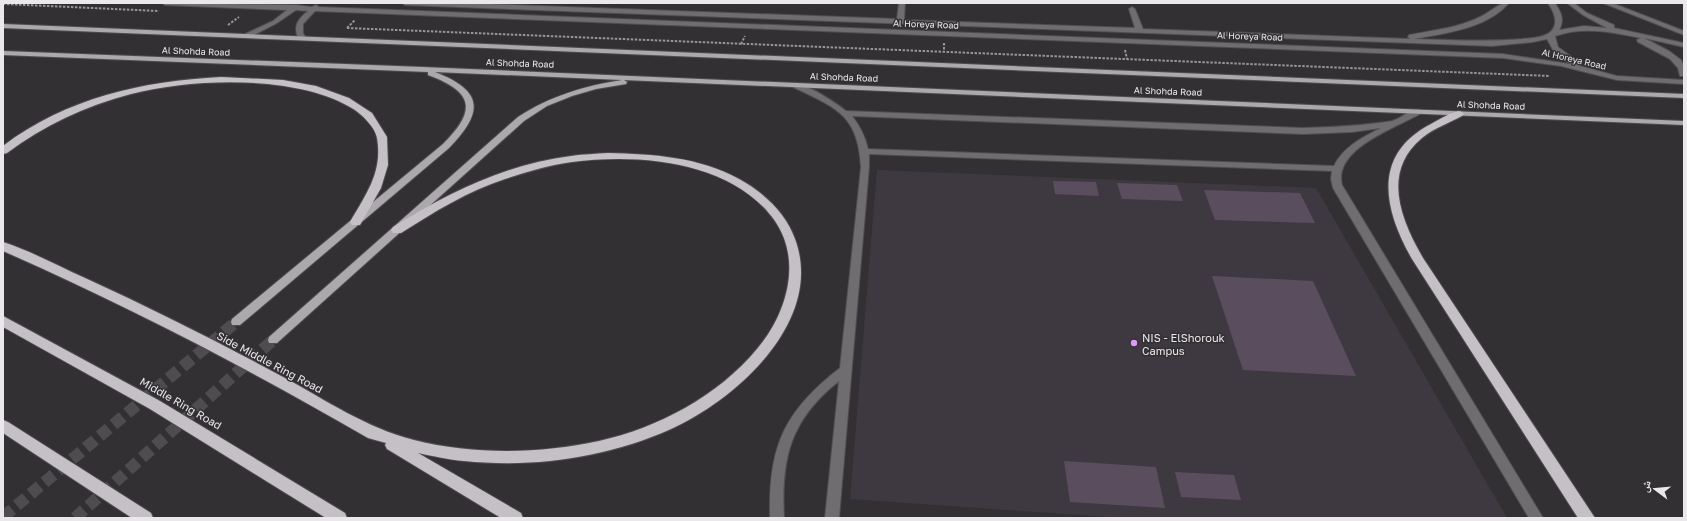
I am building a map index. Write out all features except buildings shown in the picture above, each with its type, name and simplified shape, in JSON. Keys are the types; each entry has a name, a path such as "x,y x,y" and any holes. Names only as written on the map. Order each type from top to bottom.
{"highway":[{"path":"3,152 26,135 65,115 93,103 130,92 174,83 217,80 279,82 297,85 321,90 342,98 364,112 379,130 384,152 383,164 374,191 356,222"},
{"path":"1459,114 1429,129 1417,138 1406,148 1399,160 1394,172 1392,187 1393,202 1398,219 1405,237 1418,259 1587,518"},
{"path":"366,430 388,439 412,446 466,455 494,457 553,456 595,449 636,437 674,420 709,401 738,379 761,355 778,330 790,306 795,282 795,260 790,239 780,219 757,196 744,186 711,170 654,157 591,157 553,162 515,171 484,182 442,201 397,230"},
{"name":"Side Middle Ring Road","path":"3,246 167,323 272,378 366,430 515,518"},
{"name":"Middle Ring Road","path":"3,321 155,405 340,518"},
{"path":"3,426 145,518"}],"main road":[{"name":"Al Shohda Road","path":"3,26 1684,96"},
{"name":"Al Shohda Road","path":"3,53 422,69 1684,123"},
{"path":"236,322 455,138 469,118 471,107 470,100 462,89 449,79 422,69"},
{"path":"273,340 512,126 530,112 553,100 578,91 608,84 646,79"}],"street":[{"name":"Al Horeya Road","path":"165,3 1503,56 1542,61 1630,80 1684,82"},
{"path":"248,36 275,22 300,3"},
{"path":"302,38 298,31 299,24 320,3"},
{"name":"Al Horeya Road","path":"405,3 1492,44 1545,38 1565,30 1578,28 1619,31 1684,45"},
{"path":"488,3 499,7"},
{"path":"900,22 902,3"},
{"path":"1393,40 1454,29 1478,22 1495,13 1506,3"},
{"path":"1551,3 1560,20 1550,39 1557,50 1569,60 1586,70"},
{"path":"1570,3 1590,16 1619,31 1669,54 1680,65 1683,70 1683,74"},
{"path":"1606,3 1684,33"},
{"path":"1132,9 1140,31"},
{"path":"1393,40 1401,46 1404,51"},
{"path":"1492,44 1493,50 1503,56"},
{"path":"796,85 823,98 845,113 859,131 865,151 865,167 832,518"},
{"path":"1417,112 1372,136 1346,155 1341,160 1337,170 1336,182 1341,195 1536,518"},
{"path":"845,113 1303,131 1352,129 1396,123"},
{"path":"865,151 1337,170"},
{"path":"777,518 776,477 779,458 785,440 804,407 816,393 846,370"}],"path":[{"path":"3,4 162,11"},
{"path":"333,40 366,11"},
{"path":"214,35 242,15 234,15"},
{"path":"347,28 1550,76"},
{"path":"1542,61 1558,91"}],"shaded area":[{"name":"NIS - ElShorouk Campus","path":"877,170 1316,188 1507,518 1122,518 850,499"},
{"path":"1053,181 1096,182 1099,196 1055,194"},
{"path":"1117,183 1177,185 1183,201 1122,199"},
{"path":"1204,190 1300,193 1315,223 1215,220"},
{"path":"1212,276 1313,281 1356,376 1243,370"},
{"path":"1064,461 1156,467 1165,508 1070,502"},
{"path":"1175,472 1234,475 1241,500 1181,497"}],"tunnel":[{"path":"3,517 236,322"},
{"path":"75,518 273,340"}],"place":[{"name":"NIS - ElShorouk Campus","path":"1134,343"}]}
